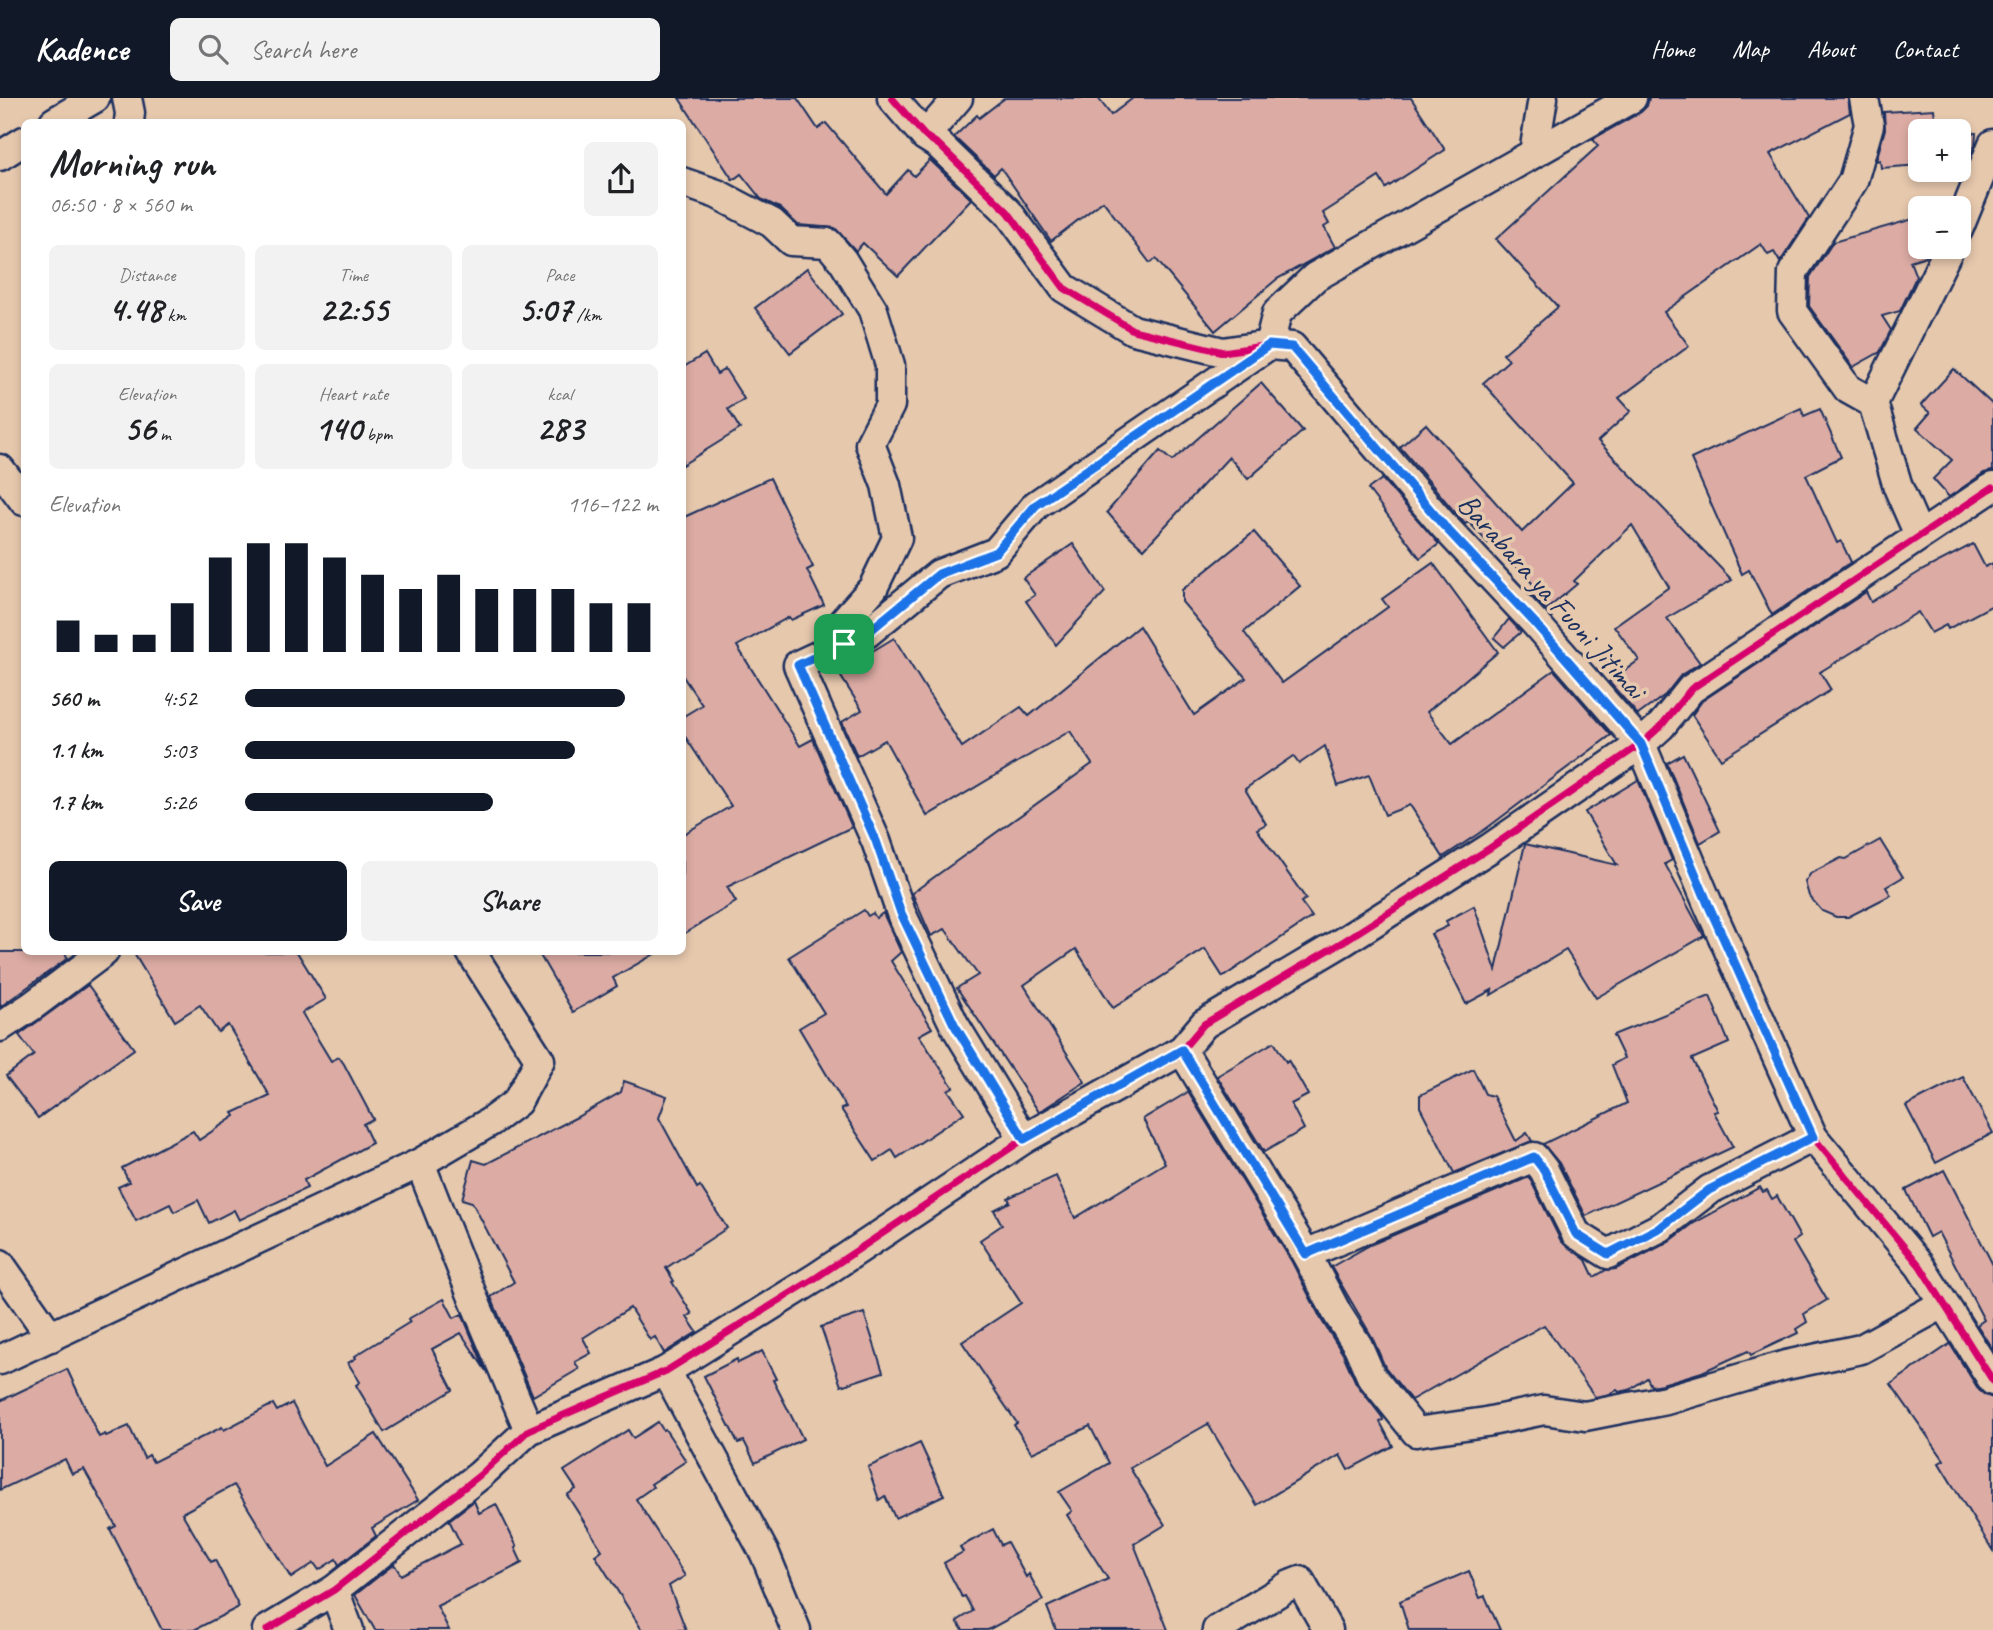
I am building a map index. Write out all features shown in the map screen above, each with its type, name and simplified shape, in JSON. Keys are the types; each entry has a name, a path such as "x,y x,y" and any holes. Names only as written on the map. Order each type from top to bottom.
{"street":[{"path":"59,119 95,98"},
{"path":"127,98 129,119"},
{"name":"Barabara ya Fuoni Jitimai","path":"892,98 925,135 939,145 1008,212 1064,288 1133,330 1223,352 1269,345 1292,347 1444,526 1535,623 1641,744 1708,904 1813,1137 1920,1266 1993,1381"},
{"path":"925,135 958,98"},
{"path":"1534,153 1542,98"},
{"path":"1024,1139 954,1024 901,913 876,841 798,665 867,633 939,574 996,552 1036,505 1269,345 1277,313 1315,277 1632,98"},
{"path":"1864,98 1869,125 1853,181 1793,272 1792,311 1830,366 1849,388 1873,403 1898,487 1919,535"},
{"path":"0,156 21,143"},
{"path":"1971,198 1993,144"},
{"path":"686,183 717,194 772,223 791,241 828,243 844,261 873,310 890,365 890,405 870,444 886,485 897,538 873,588 841,624 844,644"},
{"path":"1873,403 1944,259"},
{"path":"0,469 21,497"},
{"path":"267,1630 334,1590 480,1475 529,1430 666,1371 817,1277 1024,1139 1182,1050 1205,1024 1344,941 1490,848 1641,744 1661,726 1691,689 1993,487"},
{"path":"0,1027 100,955"},
{"path":"0,1360 421,1163 517,1102 540,1060 473,955"},
{"path":"1182,1050 1306,1254 1358,1346 1371,1376 1416,1432 1544,1410 1585,1416 1666,1400 1786,1365 1861,1349 1943,1304"},
{"path":"1306,1254 1534,1157 1544,1170 1576,1234 1608,1254 1661,1227 1709,1190 1813,1137"},
{"path":"421,1163 474,1300 529,1430"},
{"path":"0,1264 51,1337"},
{"path":"666,1371 765,1555 796,1630"},
{"path":"1217,1630 1300,1581 1328,1630"},
{"path":"334,1590 349,1630"}],"building":[{"path":"679,98 797,98 818,129 826,123 886,194 908,170 914,176 930,160 971,199 898,276 863,243 856,251 835,228 798,225 780,208 761,199 741,174 733,180"},
{"path":"1005,98 1098,98 1111,115 1133,98 1411,98 1445,150 1386,188 1379,177 1323,213 1329,224 1324,227 1335,247 1277,279 1215,331 1156,259 1150,263 1103,201 1051,241 1001,168 994,175 954,137 977,115 979,118"},
{"path":"1649,98 1848,98 1850,113 1770,154 1809,218 1780,262 1774,252 1768,255 1761,244 1664,312 1689,346 1619,398 1631,411 1598,441 1732,580 1667,618 1700,663 1681,675 1665,695 1638,715 1609,682 1639,660 1614,626 1669,587 1632,525 1574,581 1577,584 1546,610 1529,592 1534,585 1491,540 1488,543 1469,522 1465,524 1400,447 1426,424 1522,532 1573,483 1483,383 1509,360 1503,354 1558,307 1496,239 1598,146 1593,139 1641,112 1647,106"},
{"path":"1934,109 1935,119 1908,119 1908,166 1881,168 1880,160 1876,161 1885,129 1884,112"},
{"path":"1971,132 1976,133 1971,155"},
{"path":"1908,220 1908,259 1916,259 1910,261 1916,277 1900,311 1882,316 1891,330 1880,352 1853,367 1809,306 1810,277 1833,242"},
{"path":"807,268 842,314 790,353 755,308"},
{"path":"705,354 717,374 725,369 744,399 728,409 740,429 686,463 686,366"},
{"path":"1954,369 1993,405 1993,471 1984,473 1949,497 1933,479 1952,460 1917,428 1930,413 1921,405"},
{"path":"1261,383 1303,431 1248,479 1229,457 1144,549 1107,512 1160,451 1172,461"},
{"path":"1801,408 1804,416 1820,409 1841,457 1806,475 1837,543 1841,541 1851,562 1772,615 1749,570 1742,574 1691,459"},
{"path":"770,478 813,567 807,570 824,605 791,620 789,617 737,646 800,746 813,739 852,827 727,887 736,902 686,933 686,833 731,806 686,738 686,715 702,705 686,681 686,516"},
{"path":"1382,479 1439,544 1420,558 1368,489"},
{"path":"1254,532 1300,586 1244,632 1282,683 1388,607 1382,599 1433,563 1498,652 1427,712 1452,744 1554,670 1611,735 1487,828 1443,857 1410,805 1385,815 1369,775 1338,786 1325,746 1299,764 1293,756 1245,789 1266,824 1257,829 1306,899 1301,902 1312,917 1223,977 1205,949 1113,1008 1076,949 1024,985 1085,1082 1039,1112 957,988 978,975 945,929 931,936 912,893 1092,764 1070,731 927,816 885,740 857,756 842,722 862,710 838,672 894,638 962,747 1021,707 1029,716 1139,626 1194,715 1246,678 1182,602 1182,590"},
{"path":"1073,544 1105,592 1056,645 1026,601 1035,595 1023,578"},
{"path":"1973,544 1985,567 1993,563 1993,605 1948,629 1946,625 1931,633 1918,612 1820,672 1831,690 1721,759 1692,715 1702,701 1866,592 1871,602 1921,571"},
{"path":"1509,619 1521,632 1504,647 1494,638"},
{"path":"1683,754 1720,831 1700,843 1667,763"},
{"path":"1638,780 1672,860 1665,864 1704,936 1596,998 1566,950 1491,995 1492,990 1466,1004 1431,934 1448,926 1446,921 1474,906 1496,970 1525,844 1617,865 1585,812"},
{"path":"1880,840 1903,877 1886,887 1891,895 1848,917 1836,917 1822,911 1809,896 1805,882 1811,873 1841,858 1846,859"},
{"path":"864,910 868,916 873,913 876,918 883,913 901,952 891,961 932,1028 919,1035 953,1087 948,1090 964,1113 897,1158 892,1150 875,1161 841,1109 846,1107 799,1028 824,1013 789,957"},
{"path":"0,952 66,955 68,958 0,1007"},
{"path":"135,955 299,955 326,999 302,1013 331,1061 339,1057 344,1064 373,1119 363,1124 372,1143 304,1180 307,1188 239,1220 234,1210 209,1223 198,1200 174,1212 170,1204 136,1221 118,1187 129,1182 122,1168 193,1131 199,1140 235,1116 233,1113 270,1096 228,1025 218,1032 200,1005 175,1021"},
{"path":"540,955 653,955 613,978 617,986 573,1012"},
{"path":"88,985 134,1049 38,1118 6,1076 34,1055 19,1035"},
{"path":"1710,996 1729,1043 1692,1059 1718,1111 1714,1112 1733,1147 1586,1216 1559,1163 1543,1144 1627,1103 1612,1065 1624,1058 1613,1035"},
{"path":"1274,1042 1308,1095 1291,1104 1304,1129 1264,1152 1217,1076"},
{"path":"1473,1069 1485,1094 1493,1096 1516,1141 1527,1133 1532,1141 1454,1173 1420,1107 1420,1095"},
{"path":"1963,1077 1993,1133 1936,1163 1906,1106"},
{"path":"624,1081 667,1096 659,1118 697,1188 700,1186 727,1228 666,1268 692,1314 687,1317 697,1332 664,1353 655,1337 650,1340 630,1308 583,1338 591,1353 575,1362 579,1369 533,1396 491,1297 514,1282 472,1202 462,1199 473,1160 486,1164 577,1117 621,1092"},
{"path":"1188,1092 1292,1262 1356,1383 1382,1417 1380,1422 1393,1446 1348,1470 1340,1455 1257,1505 1208,1424 1130,1468 1165,1525 1134,1544 1168,1630 1056,1630 1047,1607 1108,1579 1067,1515 1072,1511 1059,1492 1109,1463 1090,1426 1032,1453 1014,1425 1017,1423 962,1342 1021,1303 980,1240 1002,1225 994,1210 1010,1202 1008,1198 1056,1176 1075,1218 1165,1163 1143,1119"},
{"path":"1944,1170 1993,1265 1993,1350 1977,1325 1984,1320 1938,1232 1929,1237 1906,1190"},
{"path":"1529,1177 1561,1241 1586,1260 1594,1277 1669,1242 1694,1223 1760,1187 1763,1192 1767,1190 1772,1199 1777,1196 1800,1237 1793,1242 1827,1300 1804,1314 1807,1322 1796,1329 1798,1333 1751,1355 1748,1351 1702,1372 1662,1384 1651,1386 1647,1378 1629,1390 1617,1390 1595,1397 1544,1325 1411,1400 1385,1367 1372,1337 1331,1267 1370,1245"},
{"path":"444,1299 454,1318 462,1314 486,1371 461,1333 432,1349 453,1390 384,1432 356,1385 360,1382 348,1363 410,1322 408,1319"},
{"path":"864,1313 883,1372 841,1386 821,1327"},
{"path":"1950,1344 1979,1390 1993,1398 1993,1551 1939,1463 1944,1460 1891,1384"},
{"path":"762,1351 776,1379 773,1380 803,1439 755,1463 744,1441 738,1443 704,1376 737,1359 738,1363"},
{"path":"67,1369 99,1437 129,1426 144,1458 149,1455 153,1462 273,1404 277,1411 292,1403 325,1466 376,1434 418,1500 372,1528 376,1536 339,1565 336,1559 319,1570 314,1563 291,1578 234,1485 182,1513 211,1562 215,1560 239,1607 194,1630 162,1630 110,1529 116,1526 84,1469 72,1474 65,1459 0,1490 0,1401"},
{"path":"658,1422 686,1461 651,1484 653,1487 636,1499 685,1576 669,1586 686,1630 642,1630 595,1555 602,1550 567,1495 576,1489 564,1471 628,1430 633,1438"},
{"path":"920,1443 944,1495 895,1518 885,1496 879,1500 868,1467"},
{"path":"474,1501 479,1513 496,1504 522,1563 437,1606 449,1630 375,1630 355,1595 394,1564 401,1575 461,1544 449,1520"},
{"path":"993,1529 1001,1545 1007,1542 1026,1577 1029,1574 1043,1600 988,1630 963,1630 957,1621 973,1611 965,1596 962,1597 944,1563 963,1552 960,1547"},
{"path":"1469,1571 1480,1598 1485,1596 1500,1630 1409,1630 1400,1601"}],"cycle path":[{"path":"892,98 925,136 939,145 1008,212 1064,288 1133,330 1223,352 1269,345 1292,347 1444,526 1535,623 1641,744 1708,904 1813,1137 1920,1266 1993,1381"},
{"path":"267,1630 334,1590 480,1475 529,1430 666,1371 817,1277 1024,1139 1182,1050 1204,1024 1344,941 1490,848 1641,744 1661,726 1691,689 1993,487"}],"route":[{"path":"1269,345 1292,347 1444,526 1535,623 1641,744 1708,904 1813,1137 1709,1190 1661,1227 1608,1254 1576,1234 1544,1170 1534,1157 1306,1254 1182,1050 1024,1139 954,1024 901,913 876,841 798,665 844,644 867,633 939,574 996,552 1036,505 1269,345"}]}
